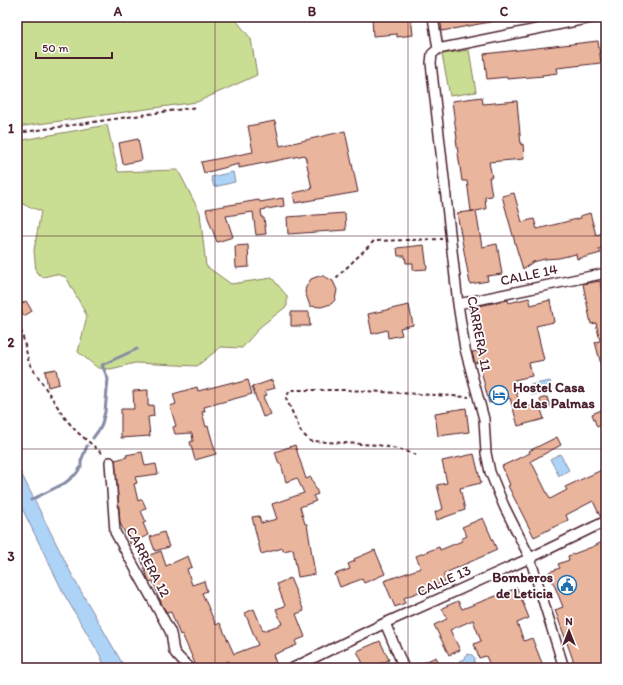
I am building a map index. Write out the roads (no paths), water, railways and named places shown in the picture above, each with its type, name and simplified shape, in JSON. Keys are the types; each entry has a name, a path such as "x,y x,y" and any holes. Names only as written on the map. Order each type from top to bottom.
{"street":[{"path":"433,17 438,49 552,21 596,17"},
{"name":"CARRERA 11","path":"438,49 432,54 431,63 450,239 465,349 484,419 486,453 490,472 504,506 530,558 564,668"},
{"name":"CALLE 14","path":"458,304 606,273"},
{"name":"CARRERA 12","path":"110,462 115,532 170,632 173,641 173,650 190,668"},
{"name":"CALLE 13","path":"293,668 385,623 530,558 606,521"},
{"path":"385,623 404,668"}],"water":[{"path":"233,172 235,182 214,187 211,177"},
{"path":"550,381 552,390 532,395 530,385"},
{"path":"560,454 569,470 559,476 550,459"},
{"path":"17,465 74,579 125,668 105,668 101,657 65,596 17,498"},
{"path":"467,654 472,655 475,658 474,663 470,667 462,666 459,663 460,660 464,660"}],"waterway":[{"path":"93,438 101,427 105,412 108,379 102,365 137,349"},
{"path":"31,500 65,483 76,474 81,467 81,461 87,446"}],"place":[{"name":"Hostel Casa de las Palmas","path":"499,395"},
{"name":"Bomberos de Leticia","path":"567,585"}]}
